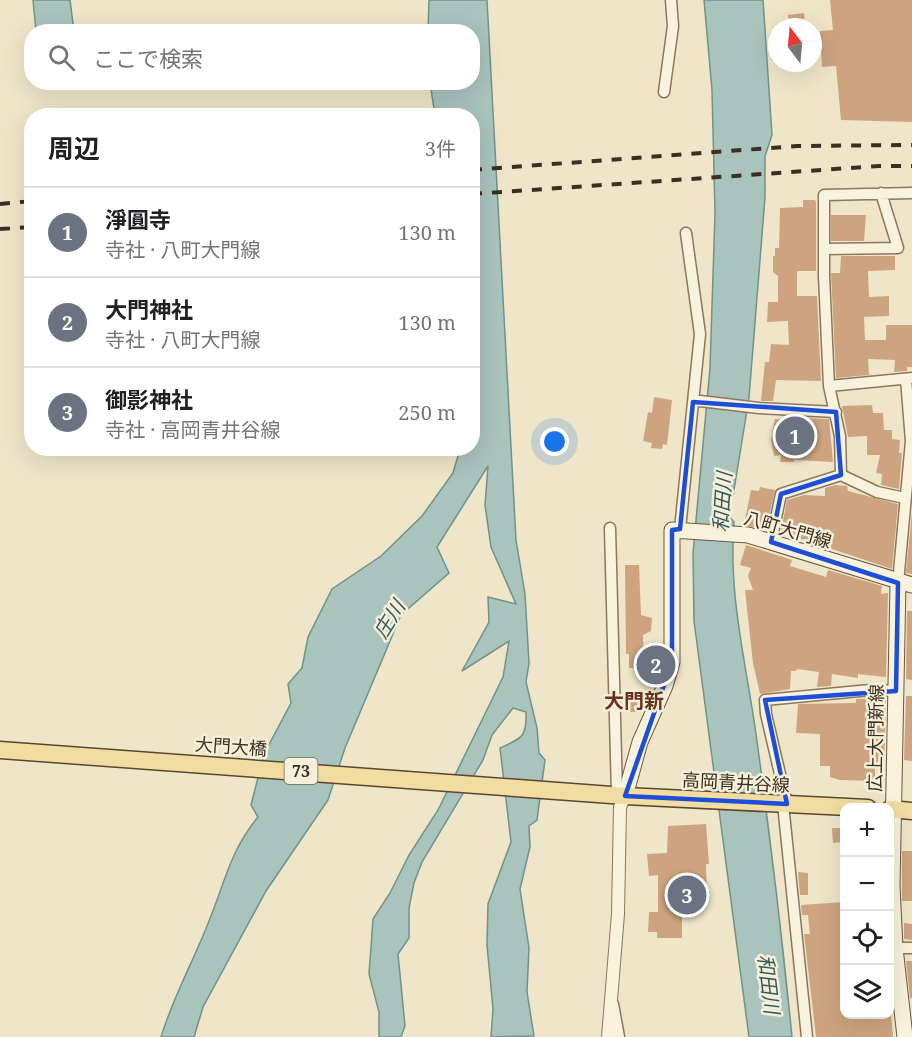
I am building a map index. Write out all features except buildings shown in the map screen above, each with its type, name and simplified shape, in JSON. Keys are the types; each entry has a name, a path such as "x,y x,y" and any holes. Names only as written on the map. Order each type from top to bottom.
{"main road":[{"name":"八町大門線","path":"680,529 748,535 905,584"},
{"path":"615,795 665,686 672,662 672,530 680,529"},
{"name":"広上大門新線","path":"892,803 896,691 905,584"},
{"name":"大門大橋","path":"0,750 615,795"},
{"name":"高岡青井谷線","path":"615,795 840,806"},
{"path":"894,809 912,811"},
{"name":"広上大門新線","path":"892,857 895,948 907,1036"}],"street":[{"path":"664,92 673,26 671,0"},
{"path":"841,475 840,436 829,386 824,195 912,193"},
{"path":"824,249 898,248 880,194"},
{"path":"680,529 696,401 700,334 686,233"},
{"path":"829,386 909,379 911,441 904,498 905,584"},
{"path":"696,401 759,408 836,412"},
{"path":"771,542 781,494 841,475 877,492 904,498"},
{"path":"608,1037 618,914 620,807 615,795 610,528"},
{"path":"807,1037 783,804 765,700 870,690 896,691"},
{"path":"895,948 912,948"},
{"path":"612,1001 619,1037"}],"highlighted area":[{"path":"693,402 836,412 841,475 781,494 771,542 898,583 896,691 765,700 787,804 625,796 672,662 672,530 680,529"}],"water":[{"path":"33,0 70,0 73,24 35,24"},
{"name":"庄川","path":"429,0 487,0 516,540 525,594 529,663 526,682 537,728 539,753 545,760 537,820 529,826 530,847 520,889 529,948 527,992 534,1036 491,1037 493,1009 487,945 488,904 511,842 500,748 522,736 526,712 513,708 492,735 483,760 422,862 414,883 409,908 409,938 398,954 405,1026 401,1037 379,1037 379,1012 369,974 373,919 390,893 409,855 438,810 503,677 509,641 462,671 489,622 488,597 516,604 491,547 485,505 488,466 437,547 449,573 401,615 345,748 328,800 266,891 203,1007 194,1037 161,1037 171,1007 203,936 234,855 258,817 251,805 264,754 291,703 288,684 302,668 308,637 332,589 381,556 422,516 453,473 458,456 480,456 480,108 434,108 431,90 480,90 480,24 428,24"},
{"name":"和田川","path":"704,0 763,0 772,135 765,156 765,197 749,398 733,496 728,503 728,515 734,522 736,602 766,810 792,1037 749,1037 694,621 693,553 710,368 715,213 712,90"}],"railway":[{"path":"480,169 797,146 912,145"},
{"path":"480,193 879,166 912,166"},
{"path":"0,204 24,202"},
{"path":"0,229 24,228"}],"place":[{"name":"淨圓寺","path":"795,436"},
{"name":"大門神社","path":"656,665"},
{"name":"御影神社","path":"687,895"}],"district":[{"name":"大門新","path":"634,700"}]}
